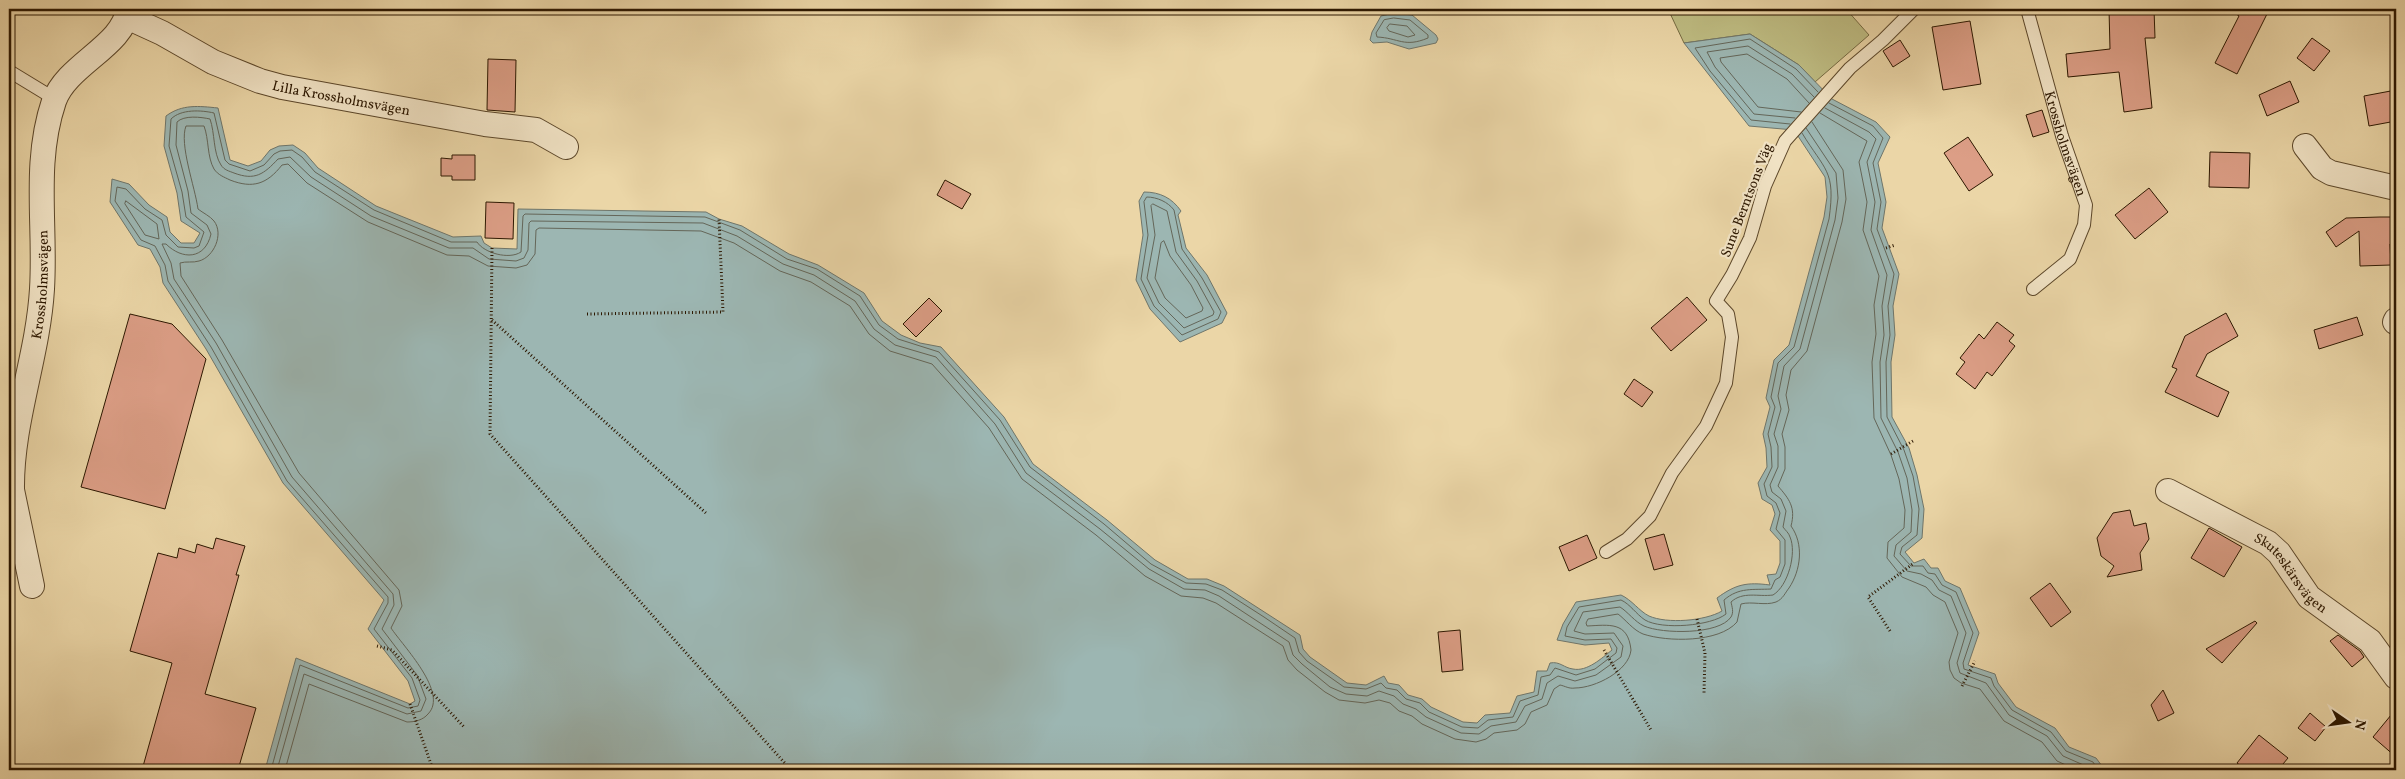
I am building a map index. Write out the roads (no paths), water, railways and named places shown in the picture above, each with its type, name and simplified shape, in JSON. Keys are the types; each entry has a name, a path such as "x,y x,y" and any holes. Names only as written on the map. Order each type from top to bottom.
{"street":[{"name":"Krossholmsvägen","path":"32,586 10,474 14,408 36,335 42,289 41,162 55,99 69,78 95,52 121,31 127,13"},
{"name":"Lilla Krossholmsvägen","path":"127,13 213,62 260,81 307,93 536,130 566,147"},
{"path":"2305,146 2322,168 2331,173 2396,188"},
{"name":"Skuteskärsvägen","path":"2168,491 2268,543 2279,553 2309,597 2370,640 2396,677"}],"lane":[{"name":"Sune Berntsons Väg","path":"1606,552 1627,539 1650,516 1672,473 1706,426 1726,383 1732,337 1728,314 1716,301 1732,275 1750,238 1765,186 1785,141 1850,68 1883,40 1914,9"},
{"name":"Krossholmsvägen","path":"2027,9 2062,136 2086,205 2084,225 2070,259 2033,289"},
{"path":"9,71 55,99"}],"water":[{"path":"1394,13 1412,15 1436,35 1438,39 1436,43 1409,49 1387,42 1373,43 1370,40 1372,32 1381,16"},
{"path":"1750,34 1799,65 1832,99 1876,122 1890,137 1878,163 1886,202 1882,228 1899,274 1893,306 1895,335 1891,362 1892,417 1909,448 1924,509 1922,538 1905,552 1914,563 1924,559 1931,568 1938,568 1945,581 1960,588 1979,633 1968,665 1995,674 1998,683 2016,707 2055,728 2069,747 2096,758 2105,770 265,770 296,658 410,704 415,701 408,681 368,629 384,600 283,483 206,349 163,283 160,267 150,249 138,245 110,202 112,179 129,184 149,205 167,217 170,232 181,243 194,243 200,233 181,221 177,193 164,146 166,116 178,109 191,107 218,108 230,160 248,166 261,161 270,150 279,146 293,145 305,153 318,168 376,206 453,237 481,236 484,243 492,248 517,249 518,209 706,212 719,219 742,226 789,254 818,265 864,293 882,321 901,335 920,343 941,347 1004,417 1033,464 1107,520 1155,560 1188,579 1207,579 1224,586 1300,635 1303,649 1310,657 1347,683 1366,685 1384,676 1388,683 1399,685 1408,695 1422,699 1431,707 1463,722 1477,723 1485,715 1510,713 1517,696 1534,692 1537,671 1547,671 1550,663 1557,663 1573,669 1584,668 1594,664 1612,650 1609,643 1585,645 1557,640 1563,624 1576,602 1621,595 1649,616 1676,621 1696,619 1722,611 1717,598 1730,590 1748,584 1770,585 1767,575 1776,574 1780,563 1780,541 1770,530 1775,514 1772,505 1762,499 1758,483 1767,467 1763,434 1770,407 1766,398 1774,360 1789,345 1824,217 1827,197 1825,177 1794,130 1749,126 1684,43"},
{"path":"1144,192 1155,193 1165,197 1181,211 1178,215 1186,248 1207,275 1227,313 1222,323 1180,342 1150,309 1136,280 1143,235 1139,201"}]}
